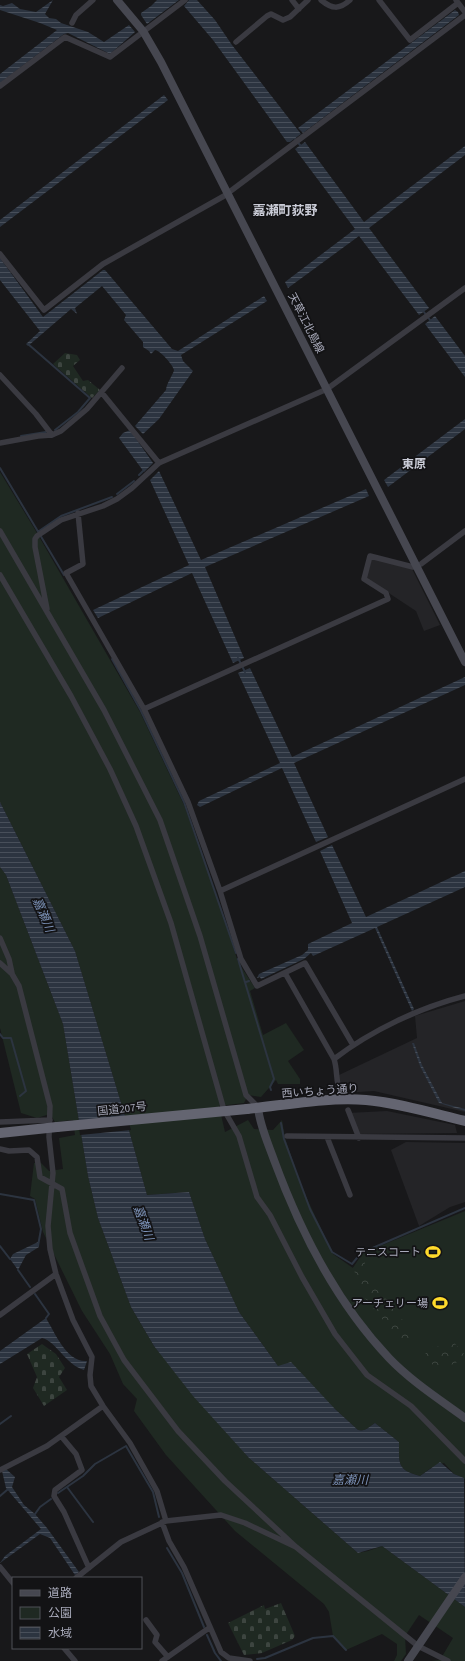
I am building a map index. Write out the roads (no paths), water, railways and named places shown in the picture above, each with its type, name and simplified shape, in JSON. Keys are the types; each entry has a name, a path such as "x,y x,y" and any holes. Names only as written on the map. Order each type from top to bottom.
{"highway":[{"name":"西いちょう通り","path":"246,1109 338,1100 365,1100 388,1103 465,1120"},
{"name":"国道207号","path":"0,1133 52,1125 246,1109"}],"street":[{"path":"72,23 76,15 92,0"},
{"name":"天草江北島線","path":"117,0 144,32 161,62 465,662"},
{"path":"0,86 65,37 110,57 184,0"},
{"path":"236,42 271,14 283,20 299,9 308,0"},
{"path":"321,0 332,8 340,8 350,0"},
{"path":"0,254 44,310 103,264 228,193 465,14 457,2 410,40 379,0"},
{"path":"293,1 299,9"},
{"path":"47,611 35,547 35,539 40,534 61,520 78,513 103,506 117,499 132,488 159,463 327,389 465,288"},
{"path":"0,443 52,435 71,424 102,393 122,368"},
{"path":"0,376 36,414 52,435"},
{"path":"102,393 159,463"},
{"path":"78,513 82,564 66,573 144,709 188,802 220,891 241,959 257,986 305,963 353,1045"},
{"path":"0,531 108,717 160,820 200,936 246,1095 258,1108 260,1118 280,1175 300,1223 322,1266 349,1308 389,1358 406,1374 465,1418"},
{"path":"144,709 388,598 386,593 364,579 370,556 413,567 421,564 465,532"},
{"path":"0,575 71,696 110,769 136,826 171,923 224,1110 239,1136 257,1197 270,1215 302,1277 335,1334 367,1375 411,1406 465,1461"},
{"path":"220,891 465,778"},
{"path":"0,938 9,959 12,974 18,986 43,1072 50,1106 53,1173 48,1226 50,1249 56,1274 73,1320 92,1357 90,1375 91,1386 102,1406 130,1443 157,1491 169,1541 184,1567 209,1628 221,1652 229,1658 250,1661"},
{"path":"0,963 12,974"},
{"path":"285,973 334,1059 338,1071 336,1084 341,1093"},
{"path":"334,1059 353,1045 414,1013 465,996"},
{"path":"348,1110 359,1138"},
{"path":"0,1122 52,1125"},
{"path":"287,1136 465,1138"},
{"path":"327,1137 350,1195"},
{"path":"0,1149 9,1151 29,1150 37,1157 40,1177 52,1182 62,1189 73,1241 100,1316 124,1360 178,1431 225,1481 296,1547 418,1646 448,1661"},
{"path":"0,1315 56,1274"},
{"path":"0,1470 47,1446 102,1406"},
{"path":"61,1436 76,1454 82,1470 55,1490 54,1496 64,1512 89,1568"},
{"path":"77,1577 121,1542 164,1521 221,1515 296,1547"},
{"path":"0,1567 12,1581"},
{"path":"408,1661 465,1577"},
{"path":"146,1620 157,1635 155,1642 168,1657"},
{"path":"162,1661 209,1628"},
{"path":"65,1649 74,1661"}],"water":[{"path":"53,0 45,14 49,18 56,19 61,23 88,32 104,42 129,25 135,32 110,54 68,33 64,34 0,83 0,74 57,30 0,10 0,5 3,6 12,3 20,9 36,12"},
{"path":"157,0 179,0 147,24 141,13"},
{"path":"189,0 197,0 215,20 232,45 301,134 290,142 287,142 213,40 184,6"},
{"path":"455,10 459,15 303,133 298,128"},
{"path":"164,95 168,100 0,227 0,220"},
{"path":"305,142 364,222 465,146 465,155 369,228 429,308 419,315 359,236 288,288 285,282 355,229 295,149"},
{"path":"0,258 43,317 103,270 105,270 172,349 178,351 264,296 267,301 181,355 183,361 193,371 159,419 143,434 135,426 166,390 174,370 169,361 157,351 155,350 151,354 143,347 143,342 124,320 126,315 102,286 75,308 77,314 71,309 28,346 26,344 40,331 0,280"},
{"path":"435,316 465,356 465,377 425,324"},
{"path":"465,419 465,429 388,487 384,480"},
{"path":"130,430 153,463 144,472 119,438 123,433"},
{"path":"159,471 201,560 366,489 369,496 205,567 244,658 233,663 192,573 98,618 93,610 189,565 150,480"},
{"path":"250,668 292,757 465,677 465,685 294,763 328,837 316,842 282,768 200,807 197,805 199,801 280,763 238,673"},
{"name":"嘉瀬川","path":"0,802 75,951 125,1116 147,1195 189,1192 205,1239 239,1312 278,1366 291,1362 335,1409 358,1430 365,1430 375,1423 399,1442 399,1456 401,1465 407,1471 420,1476 440,1462 454,1474 464,1478 465,1607 382,1546 358,1553 249,1458 193,1396 154,1346 131,1307 98,1218 88,1176 63,1024 6,875 0,867"},
{"path":"332,845 366,917 465,871 465,887 377,927 414,1009 412,1011 375,928 313,956 311,953 304,959 261,979 260,977 257,978 259,974 302,955 308,950 308,944 352,923 320,851"},
{"path":"412,1043 414,1043 422,1065 442,1103 465,1109 465,1111 439,1103 420,1066"},
{"path":"38,1242 39,1247 26,1255 18,1270 10,1259 13,1254"},
{"path":"46,1318 62,1346 73,1357 87,1361 84,1370 72,1363 52,1344 42,1338 0,1364 0,1351"},
{"path":"6,1469 15,1477 12,1487 24,1505 35,1514 47,1528 79,1572 75,1575 50,1538 40,1534 0,1563 5,1556 41,1529 6,1488 2,1471"}],"waterway":[{"path":"295,139 300,145"},
{"path":"424,312 430,320"},
{"path":"28,344 90,398 78,412 55,430"},
{"path":"21,436 46,432"},
{"path":"0,468 64,575"},
{"path":"139,475 143,471"},
{"path":"117,494 134,481"},
{"path":"39,531 61,516 112,497"},
{"path":"238,658 245,672"},
{"path":"112,659 141,711 184,802 236,953"},
{"path":"238,959 274,1079 270,1087 271,1090"},
{"path":"0,1034 3,1038 11,1038 26,1091 20,1096"},
{"path":"281,1123 284,1139 310,1209 332,1252 352,1264 361,1253 465,1208"},
{"path":"0,1194 34,1200 41,1229 38,1246"},
{"path":"0,1246 10,1259"},
{"path":"18,1270 30,1287"},
{"path":"35,1294 49,1314 46,1318"},
{"path":"0,1424 11,1416"},
{"path":"58,1493 83,1476 95,1464 126,1446 153,1492 159,1517"},
{"path":"67,1487 93,1522"},
{"path":"0,1496 7,1490"},
{"path":"35,1514 40,1507 51,1499"},
{"path":"167,1548 182,1573 204,1627"},
{"path":"207,1635 215,1653 221,1661"},
{"path":"257,1659 265,1658 313,1638 333,1636 346,1650"}],"place":[{"name":"テニスコート","path":"433,1252"},
{"name":"アーチェリー場","path":"440,1303"}],"district":[{"name":"嘉瀬町荻野","path":"285,211"},
{"name":"東原","path":"414,464"}]}
